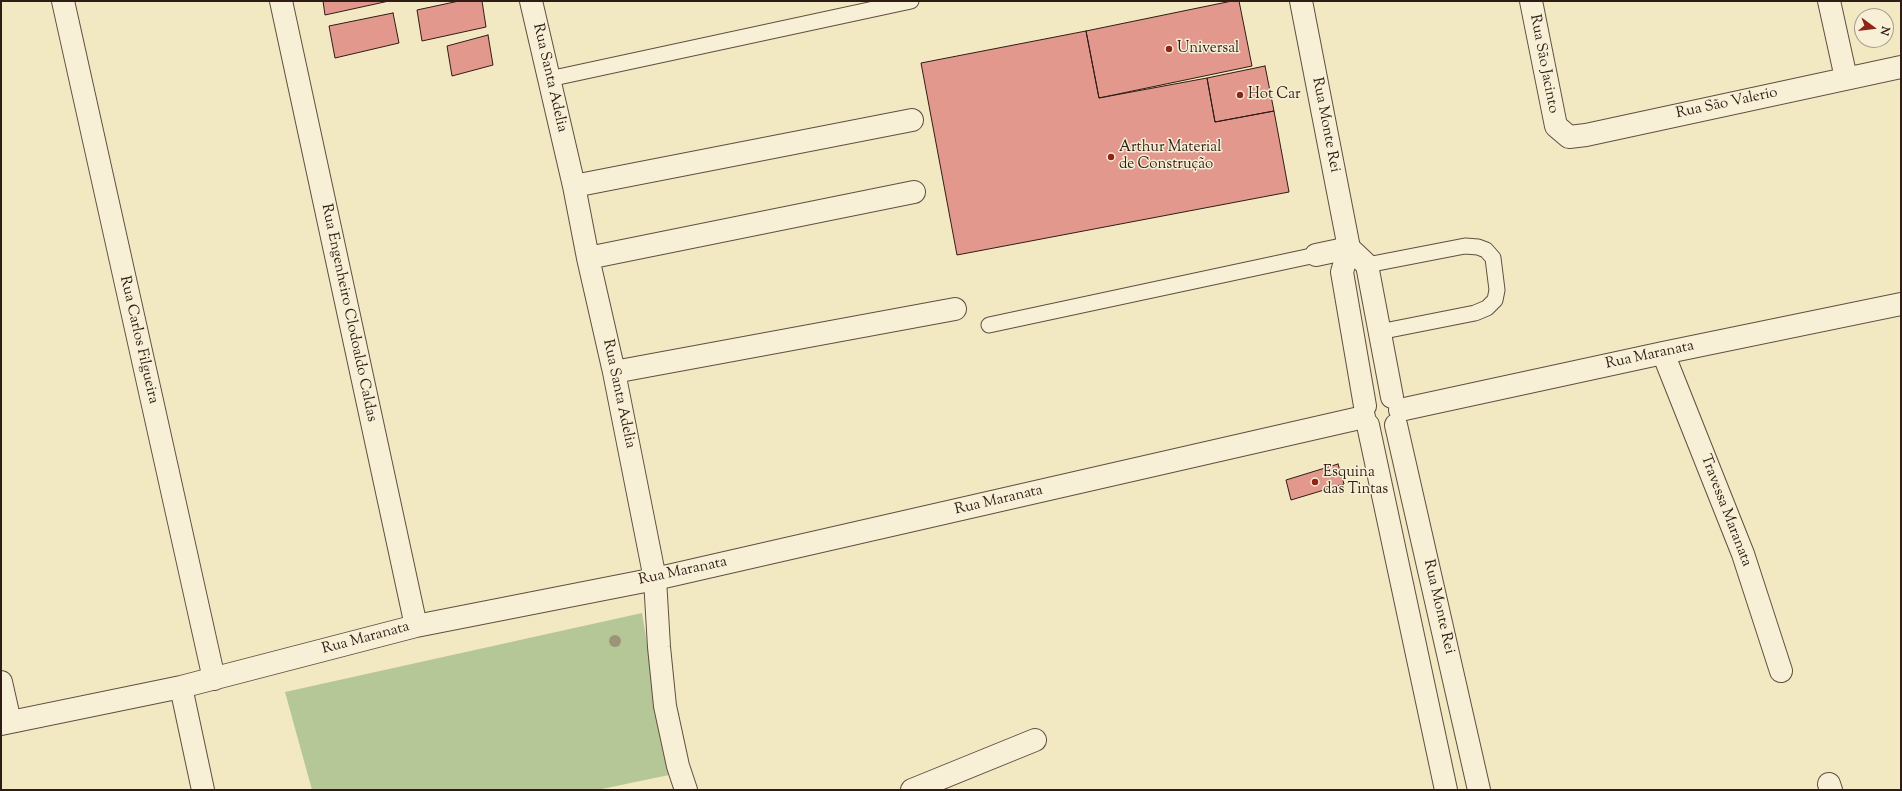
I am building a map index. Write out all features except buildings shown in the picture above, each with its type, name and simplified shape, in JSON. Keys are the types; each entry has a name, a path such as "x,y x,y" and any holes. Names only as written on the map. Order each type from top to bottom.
{"street":[{"name":"Rua Carlos Filgueira","path":"63,1 214,679"},
{"name":"Rua Engenheiro Clodoaldo Caldas","path":"281,1 416,626"},
{"name":"Rua Santa Adelia","path":"531,1 574,186 588,258 614,372 655,579 659,647 665,706 678,766 686,790"},
{"name":"Rua Monte Rei","path":"1301,1 1349,248 1342,272 1366,416 1446,790"},
{"name":"Rua São Jacinto","path":"1531,1 1556,126"},
{"path":"1829,1 1846,78"},
{"name":"Rua São Valerio","path":"1556,126 1569,137 1586,135 1901,67"},
{"path":"574,186 912,120"},
{"path":"588,258 914,192"},
{"path":"1316,255 1349,248 1367,265"},
{"name":"Rua Monte Rei","path":"1367,265 1379,332 1396,411 1480,790"},
{"name":"Rua Maranata","path":"1396,411 1663,353 1901,304"},
{"path":"614,372 955,309"},
{"name":"Travessa Maranata","path":"1663,353 1744,554 1781,671"},
{"path":"1385,394 1396,411 1390,430 1374,430 1366,416 1370,399 1377,395 1385,394"},
{"name":"Rua Maranata","path":"5,723 181,687 416,626 655,579 1366,416"},
{"path":"1,682 5,723"},
{"path":"181,687 203,790"},
{"path":"912,790 1035,740"}],"lane":[{"path":"549,79 911,1"},
{"path":"1367,265 1465,246 1478,247 1486,250 1493,258 1497,290 1495,300 1487,308 1475,313 1379,332"},
{"path":"989,325 1316,255"}],"green space":[{"path":"642,613 669,775 597,790 312,790 285,692"}],"place":[{"name":"Universal","path":"1169,49"},
{"name":"Hot Car","path":"1240,95"},
{"name":"Arthur Material de Construção","path":"1111,157"},
{"name":"Esquina das Tintas","path":"1315,482"}]}
